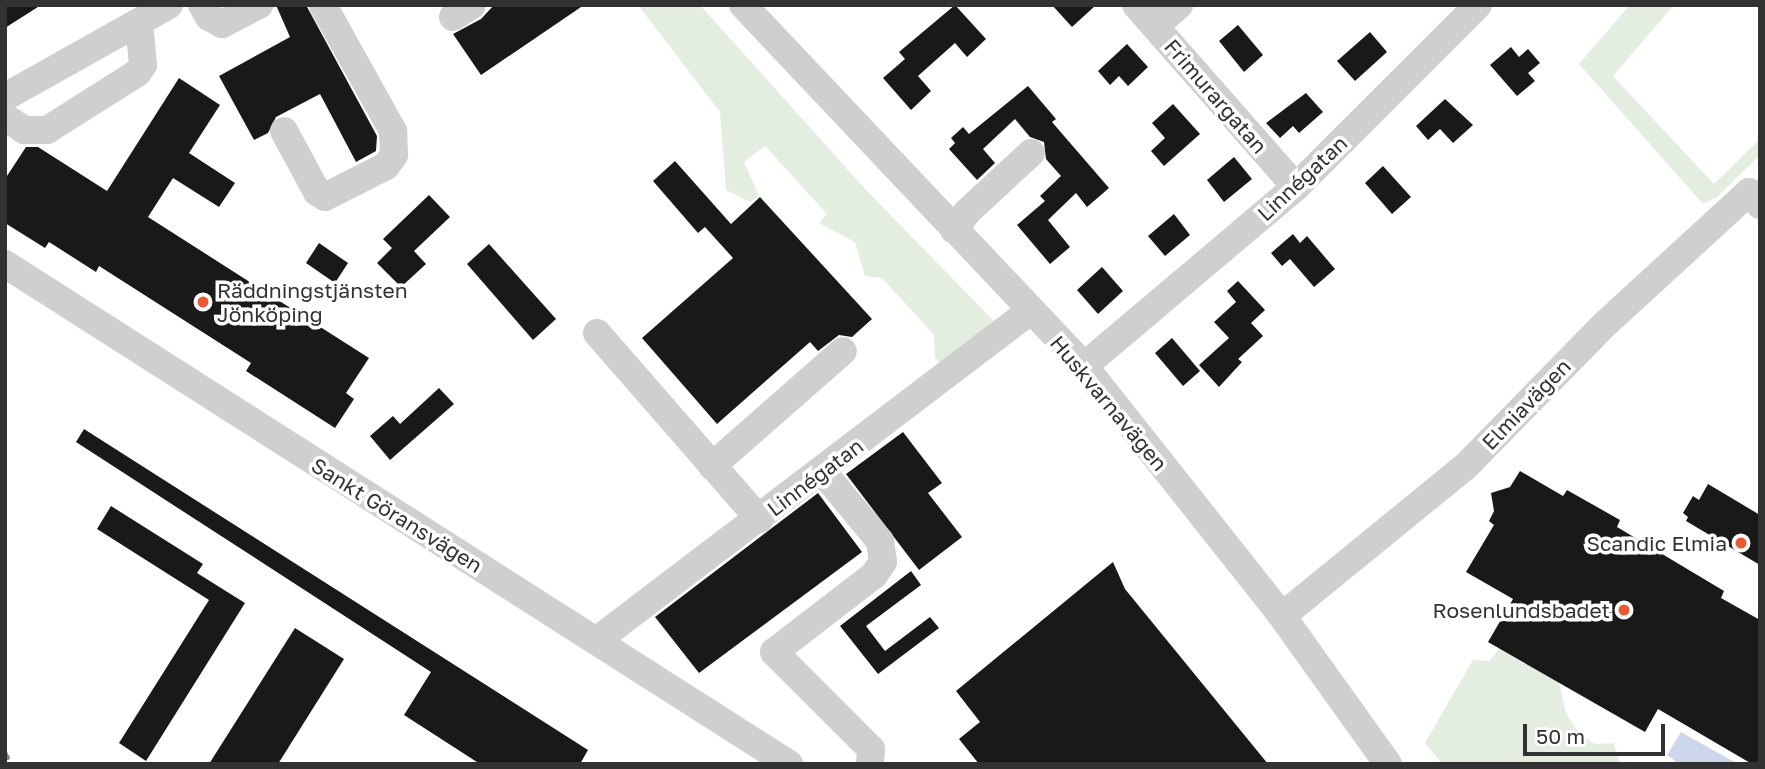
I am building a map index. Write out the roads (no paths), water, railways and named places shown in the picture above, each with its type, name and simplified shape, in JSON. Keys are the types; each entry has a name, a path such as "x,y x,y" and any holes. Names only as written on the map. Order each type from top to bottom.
{"street":[{"path":"5,97 169,5"},
{"path":"202,5 209,17 222,24 259,5"},
{"path":"284,131 317,192 325,197 386,166 394,155 393,131 323,5"},
{"name":"Huskvarnavägen","path":"743,5 1084,366 1282,616 1388,764"},
{"name":"Frimurargatan","path":"1136,5 1296,187"},
{"path":"1155,26 1179,5"},
{"name":"Linnégatan","path":"1084,366 1296,187 1478,5"},
{"path":"5,117 24,130 47,130 137,73 143,65 139,22"},
{"path":"954,230 967,212 1031,153"},
{"name":"Elmiavägen","path":"1282,616 1465,467 1604,325 1756,193"},
{"name":"Sankt Göransvägen","path":"5,264 789,764"},
{"name":"Linnégatan","path":"596,641 1030,311"},
{"path":"597,333 759,519"},
{"path":"712,466 844,351"},
{"path":"822,471 880,541 883,562 874,575 774,652 871,749 870,764"}],"water":[{"path":"1681,732 1738,764 1679,764 1667,755"}],"railway":[{"path":"5,753 11,764"}],"place":[{"name":"Räddningstjänsten Jönköping","path":"203,302"},
{"name":"Scandic Elmia","path":"1741,543"},
{"name":"Rosenlundsbadet","path":"1624,610"}]}
